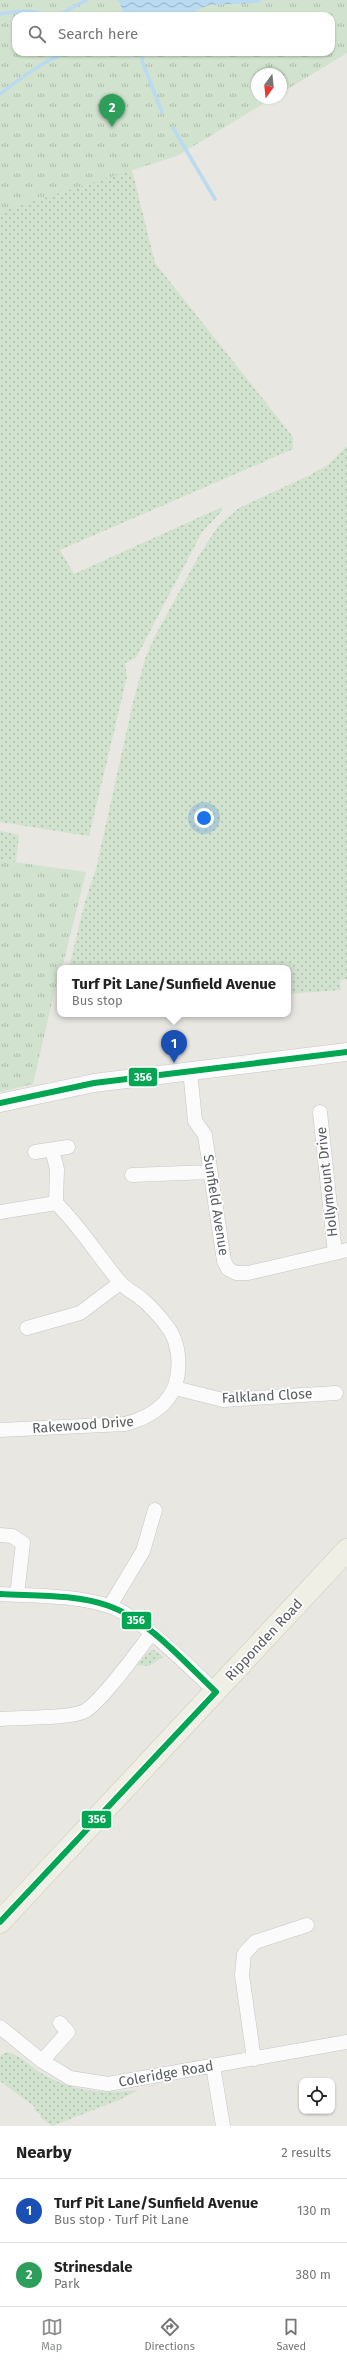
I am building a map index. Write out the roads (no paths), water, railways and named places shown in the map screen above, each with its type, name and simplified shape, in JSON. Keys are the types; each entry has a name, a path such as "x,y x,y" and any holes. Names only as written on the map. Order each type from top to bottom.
{"main road":[{"name":"Ripponden Road","path":"0,1922 347,1550"}],"street":[{"path":"0,1103 94,1083 190,1070 347,1052"},
{"name":"Sunfield Avenue","path":"190,1070 195,1121 205,1135 224,1261 228,1269 236,1273 248,1273 341,1251"},
{"name":"Hollymount Drive","path":"320,1112 341,1251"},
{"path":"34,1152 68,1147"},
{"path":"0,1212 56,1202 55,1196 58,1185 57,1169 52,1150"},
{"path":"132,1175 210,1172"},
{"name":"Rakewood Drive","path":"0,1430 125,1424 142,1420 160,1409 175,1388 179,1364 177,1347 170,1330 142,1299 120,1283 72,1218 56,1202"},
{"path":"27,1328 80,1313 120,1283"},
{"name":"Falkland Close","path":"175,1388 223,1400 336,1392"},
{"path":"110,1606 142,1551 155,1510"},
{"path":"0,1535 12,1536 23,1543 17,1595"},
{"path":"0,1594 60,1596 110,1606 131,1616 216,1692"},
{"path":"0,1719 73,1714 85,1711 121,1672 151,1634"},
{"path":"254,2059 242,1975 244,1954 255,1942 307,1925"},
{"path":"42,2061 68,2032 60,2023"},
{"name":"Coleridge Road","path":"1,2031 42,2061 70,2078 108,2084 347,2042"},
{"path":"213,2066 223,2126"}],"water":[{"path":"117,0 262,0 258,3 209,5 194,12 123,12 120,3"}],"waterway":[{"path":"64,12 87,0"},
{"path":"17,12 34,12"},
{"path":"0,14 12,13"},
{"path":"0,94 24,76 58,56"},
{"path":"143,56 142,61 162,112"},
{"path":"173,128 215,199"}],"place":[{"name":"Strinesdale","path":"112,127"},
{"name":"Turf Pit Lane/Sunfield Avenue","path":"174,1063"}]}
